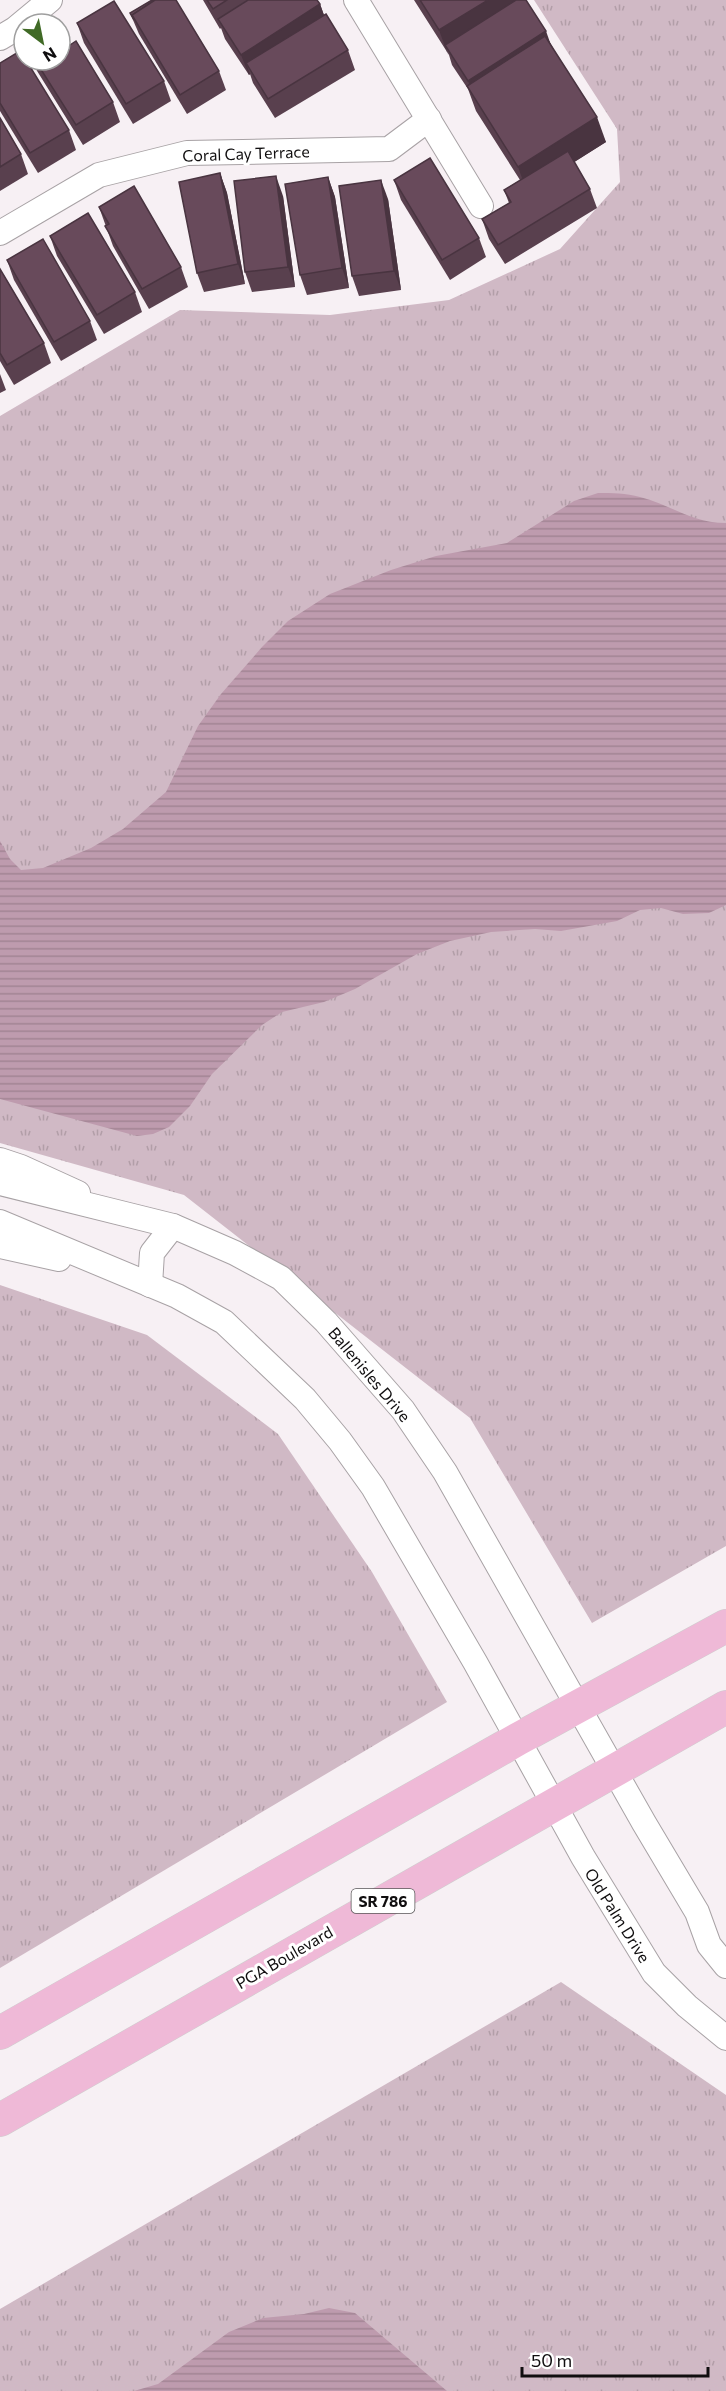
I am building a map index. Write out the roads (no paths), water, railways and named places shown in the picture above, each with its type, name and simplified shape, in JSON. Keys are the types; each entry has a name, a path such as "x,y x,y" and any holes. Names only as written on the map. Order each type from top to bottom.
{"main road":[{"path":"0,2033 578,1706 726,1626"},
{"name":"PGA Boulevard","path":"0,2120 726,1707"}],"street":[{"path":"0,38 15,29 50,0"},
{"path":"356,0 481,206"},
{"name":"Coral Cay Terrace","path":"0,233 99,175 187,153 389,149 429,119"},
{"path":"0,1160 21,1167 128,1216"},
{"name":"Ballenisles Drive","path":"0,1183 173,1226 235,1253 281,1278 326,1322 403,1410 445,1472 614,1770"},
{"path":"0,1222 177,1296 224,1322 298,1392 340,1441 373,1487 518,1740"},
{"path":"150,1285 152,1253 173,1226"},
{"path":"0,1246 113,1270"},
{"name":"Old Palm Drive","path":"518,1740 614,1911 654,1973 687,2006 726,2038"},
{"path":"614,1770 697,1912 709,1945 726,1966"}]}
